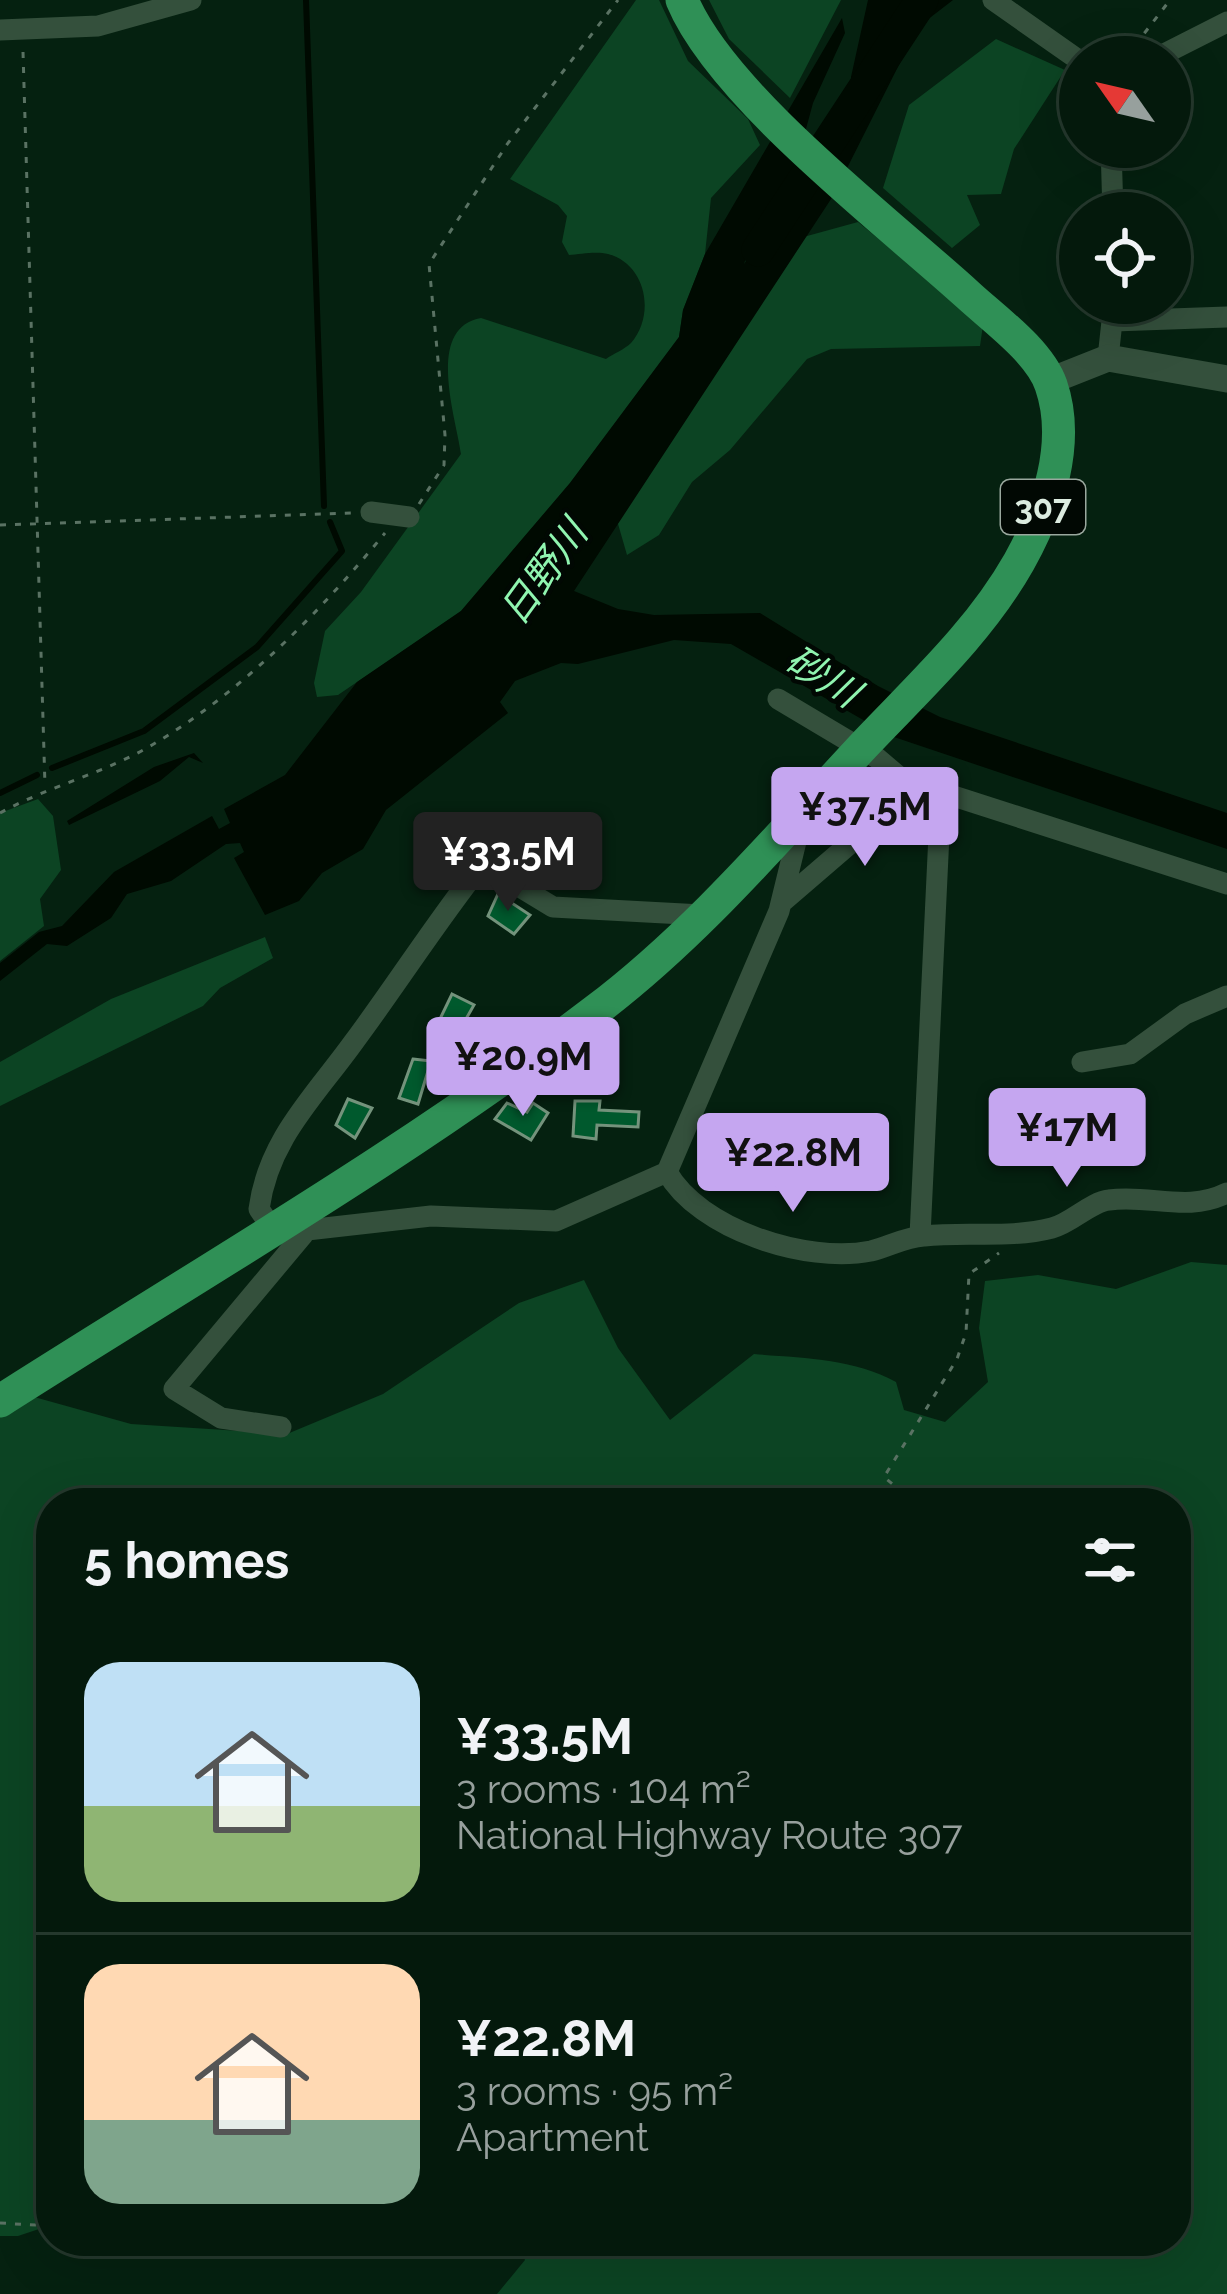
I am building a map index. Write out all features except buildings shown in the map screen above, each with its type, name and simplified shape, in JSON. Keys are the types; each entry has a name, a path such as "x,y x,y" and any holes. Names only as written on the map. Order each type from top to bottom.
{"highway":[{"path":"682,0 752,98 979,304 1050,381"},
{"name":"307","path":"0,1401 290,1224 597,1010 702,915 871,747 964,640 1019,563 1036,525 1061,438 1050,381"}],"main road":[{"path":"1050,381 1108,358 1227,379"}],"street":[{"path":"11,30 98,26 190,0"},
{"path":"994,0 1059,46"},
{"path":"1191,40 1227,22"},
{"path":"1191,315 1227,317"},
{"path":"1108,358 1112,324"},
{"path":"371,512 410,517"},
{"path":"778,699 871,747 939,801 1226,885"},
{"path":"781,903 860,835 939,801"},
{"path":"920,1236 939,801"},
{"path":"702,915 553,907 482,864 352,1045 300,1107 261,1189 259,1209 290,1224 431,1216 556,1221 667,1172 781,903 804,809"},
{"path":"1082,1062 1130,1054 1185,1014 1227,996"},
{"path":"667,1172 681,1197 714,1223 825,1251 868,1252 920,1236 1007,1235 1056,1228 1106,1199 1176,1206 1227,1193"},
{"path":"280,1427 220,1418 174,1389 290,1224"}],"path":[{"path":"0,813 45,788 148,748 182,726 273,652 389,529 410,517 444,465 429,264 508,142 618,0"},
{"path":"1142,36 1170,0"},
{"path":"11,30 37,524 45,788"},
{"path":"0,525 371,512"},
{"path":"897,1488 884,1477 957,1359 966,1333 969,1274 999,1253 1007,1235"},
{"path":"0,2222 36,2225"}],"green space":[{"path":"636,0 659,0 688,61 748,119 760,145 711,198 705,254 683,310 679,337 570,483 461,611 338,695 317,697 314,683 325,631 361,592 461,454 448,376 454,338 464,325 481,318 606,359 639,331 645,305 631,268 608,254 569,255 562,242 567,216 558,205 510,179"},
{"path":"709,0 841,0 790,98 729,39"},
{"path":"996,39 1059,67 1059,79 1014,149 1001,194 967,195 980,225 952,248 883,188 909,105"},
{"path":"858,222 983,325 980,346 831,349 807,359 730,450 692,482 659,535 627,555 614,510 778,244"},
{"path":"38,799 53,816 61,870 40,899 44,926 0,961 0,813"},
{"path":"265,937 273,958 220,988 203,1006 0,1106 0,1062 111,999"},
{"path":"1191,1262 1227,1265 1227,2294 497,2294 525,2260 523,2256 1191,2256 1191,1488 36,1488 36,2230 0,2236 0,1414 27,1395 131,1424 287,1434 383,1394 519,1303 584,1280 618,1348 670,1420 754,1354 827,1360 880,1374 896,1382 904,1410 945,1422 988,1382 979,1328 985,1281 1038,1275 1116,1289"}],"water":[{"name":"砂川","path":"868,0 953,0 918,27 833,196 574,591 618,609 654,615 760,613 878,686 940,717 1227,813 1227,849 891,736 731,644 674,640 578,664 561,663 515,681 500,702 508,713 386,810 363,849 322,873 299,901 265,915 234,858 244,852 240,843 226,844 171,881 127,894 111,918 67,946 47,944 0,981 0,963 39,932 62,926 114,872 212,816 219,829 230,823 224,809 285,775 357,682 461,611 570,483 679,337 683,310 705,254 842,18 845,33 813,103 797,162 751,241 744,264 812,172 855,98 851,77","holes":["909,6 913,21 871,88 865,78 875,45"]},
{"path":"194,753 203,763 189,757 160,781 69,825 67,821 154,767"}],"waterway":[{"path":"306,0 324,506"},
{"name":"日野川","path":"758,250 922,0"},
{"path":"52,768 144,731 257,647 342,551 330,522"},
{"path":"0,793 37,775"}]}
